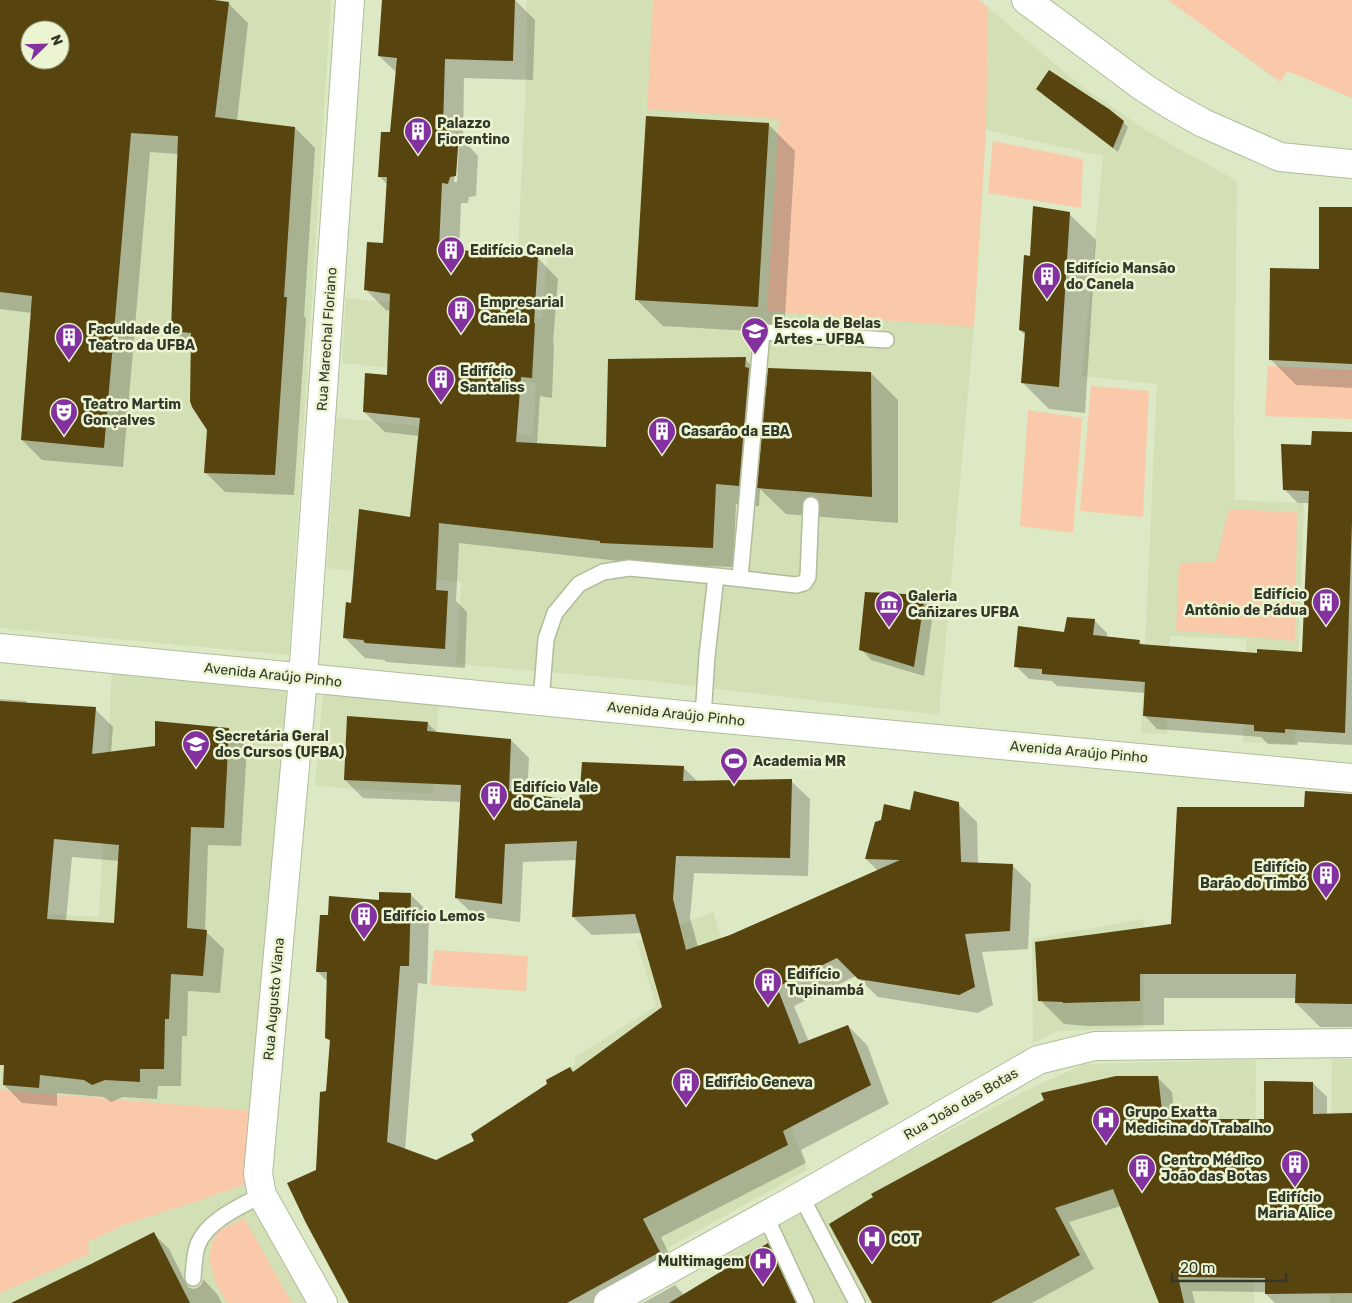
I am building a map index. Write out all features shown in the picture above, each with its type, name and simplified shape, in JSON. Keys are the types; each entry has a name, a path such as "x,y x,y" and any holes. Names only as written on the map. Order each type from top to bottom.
{"street":[{"name":"Rua Marechal Floriano","path":"303,678 350,0"},
{"path":"1033,3 1143,87 1203,123 1280,157 1352,164"},
{"name":"Avenida Araújo Pinho","path":"0,648 1352,778"},
{"name":"Rua Augusto Viana","path":"303,678 258,1174 262,1194 323,1303"},
{"name":"Rua João das Botas","path":"608,1303 801,1196 1038,1060 1095,1046 1352,1043"}],"lane":[{"path":"740,578 762,332 886,340"},
{"path":"542,701 546,639 555,613 579,584 603,572 630,568 796,585 804,583 808,577 811,505"},
{"path":"703,717 707,656 716,576"},
{"path":"192,1278 198,1244 206,1231 223,1216 262,1194"},
{"path":"801,1196 857,1303"},
{"path":"765,1215 806,1303"}],"shaded area":[{"path":"0,0 331,0 289,655 0,628"},
{"path":"527,0 979,0 1077,83 1149,132 1237,181 1234,418 1235,500 1304,503 1295,744 1243,742 1246,639 1170,636 1167,734 1141,733 1157,384 1082,376 1103,156 986,130 974,327 939,715 642,680 456,664 461,582 327,568 337,418 533,435 536,383 342,363 346,298 542,319 548,248 518,246 526,85"},
{"path":"653,0 979,0 988,7 986,130 974,327 767,311 779,119 647,109"},
{"path":"1168,0 1352,0 1352,98 1287,71 1280,82"},
{"path":"993,141 1083,159 1081,208 988,193"},
{"path":"1268,366 1352,370 1352,419 1265,416"},
{"path":"1091,386 1149,391 1143,517 1080,511"},
{"path":"1028,410 1082,418 1073,533 1020,526"},
{"path":"1229,509 1297,512 1295,641 1176,630 1179,563 1216,562"},
{"path":"112,667 294,685 254,1111 0,1090 0,1011 11,912 99,917"},
{"path":"323,693 439,701 433,794 315,786"},
{"name":"Edifício Geneva","path":"713,912 733,975 807,1170 660,1252 570,1067 575,1064 574,1058 656,1006 637,942"},
{"path":"1144,919 1143,1028 1057,1031 1033,1043 1032,939"},
{"path":"434,950 528,956 526,991 430,985"},
{"path":"1332,1059 1352,1059 1352,1303 1330,1303"},
{"path":"1256,1060 1254,1303 737,1303 716,1262 857,1180 1027,1090 1085,1064"},
{"path":"0,1090 254,1111 246,1184 126,1224 88,1242 89,1254 0,1293"},
{"path":"246,1184 312,1303 0,1303 0,1243 88,1242 126,1224"},
{"path":"244,1218 292,1303 227,1303 215,1281 209,1260 212,1243 219,1231"}],"building":[{"path":"0,0 214,0 229,2 215,117 295,127 284,297 287,297 275,475 204,473 207,430 190,401 191,333 171,331 178,136 131,133 104,448 21,440 32,296 0,292"},
{"path":"382,0 515,0 513,61 445,59 443,127 450,127 451,134 459,134 456,176 450,177 448,184 442,183 439,248 538,257 532,378 521,377 516,442 606,447 608,359 746,357 745,367 749,368 739,486 716,484 713,548 600,543 600,541 439,523 436,590 448,591 445,649 365,643 363,640 343,638 346,602 351,603 359,509 410,517 420,418 363,412 365,373 387,375 390,294 364,290 367,242 383,243 387,177 378,177 381,132 390,132 397,58 378,56"},
{"path":"1049,70 1124,121 1113,148 1036,89"},
{"path":"646,116 769,123 758,307 635,300"},
{"name":"Edifício Mansão do Canela","path":"1033,206 1070,212 1059,387 1021,383 1025,332 1019,330 1024,255 1030,256"},
{"path":"1319,207 1352,207 1352,364 1269,360 1270,268 1319,269"},
{"path":"768,368 871,372 872,497 757,488"},
{"path":"1312,431 1352,432 1352,521 1345,733 1285,729 1285,733 1254,731 1254,725 1143,716 1145,682 1042,674 1042,669 1014,667 1018,626 1064,632 1067,617 1095,619 1093,635 1140,640 1139,644 1257,653 1257,649 1302,652 1309,491 1283,490 1281,444 1311,445"},
{"path":"865,592 925,595 914,667 859,650"},
{"path":"0,701 96,707 92,754 155,746 155,721 229,728 224,828 191,827 187,928 207,930 203,976 171,974 169,1019 165,1019 164,1069 140,1069 140,1082 105,1080 92,1085 84,1080 40,1075 39,1088 3,1085 4,1065 0,1065","holes":["54,839 119,845 114,923 47,919"]},
{"path":"347,716 428,722 427,731 511,739 509,791 579,801 582,762 684,766 683,781 792,779 790,858 676,856 673,899 686,950 730,935 900,860 865,859 875,822 881,820 884,804 910,810 914,791 959,802 961,862 1013,864 1010,931 965,934 975,987 959,995 858,979 837,958 777,987 799,1044 848,1025 871,1085 783,1131 788,1145 643,1219 660,1252 567,1303 349,1303 287,1183 316,1170 320,1092 326,1091 330,1040 325,1038 327,972 316,972 320,915 328,915 329,896 379,900 379,892 411,893 409,966 400,966 387,1142 436,1160 474,1141 471,1134 547,1084 546,1080 570,1067 573,1072 662,1007 635,914 572,917 577,841 505,844 502,904 455,898 461,785 344,780"},
{"path":"1305,791 1352,794 1352,1004 1295,1003 1296,974 1140,974 1140,1001 1063,1003 1038,1001 1035,942 1171,924 1177,807 1304,807"},
{"path":"1116,1076 1158,1076 1163,1119 1264,1119 1264,1081 1313,1082 1313,1114 1352,1113 1352,1293 1265,1294 1265,1278 1178,1277 1184,1303 1159,1303 1113,1189 1055,1208 1080,1255 991,1303 872,1303 829,1224 873,1197 871,1194 1044,1100 1041,1093"},
{"path":"154,1232 190,1303 11,1303 93,1263"},
{"name":"Multimagem","path":"768,1243 796,1303 669,1303"}],"place":[{"name":"Palazzo Fiorentino","path":"418,155"},
{"name":"Edifício Canela","path":"451,274"},
{"name":"Edifício Mansão do Canela","path":"1047,300"},
{"name":"Empresarial Canela","path":"461,334"},
{"name":"Escola de Belas Artes - UFBA","path":"755,355"},
{"name":"Faculdade de Teatro da UFBA","path":"69,361"},
{"name":"Edifício Santaliss","path":"441,403"},
{"name":"Teatro Martim Gonçalves","path":"64,436"},
{"name":"Casarão da EBA","path":"662,455"},
{"name":"Edifício Antônio de Pádua","path":"1326,626"},
{"name":"Galeria Cañizares UFBA","path":"889,628"},
{"name":"Secretária Geral dos Cursos (UFBA)","path":"196,768"},
{"name":"Academia MR","path":"734,785"},
{"name":"Edifício Vale do Canela","path":"494,819"},
{"name":"Edifício Barão do Timbó","path":"1326,899"},
{"name":"Edifício Lemos","path":"364,940"},
{"name":"Edifício Tupinambá","path":"768,1006"},
{"name":"Edifício Geneva","path":"686,1106"},
{"name":"Grupo Exatta Medicina do Trabalho","path":"1106,1144"},
{"name":"Edifício Maria Alice","path":"1295,1188"},
{"name":"Centro Médico João das Botas","path":"1142,1192"},
{"name":"COT","path":"872,1263"},
{"name":"Multimagem","path":"763,1285"}]}
